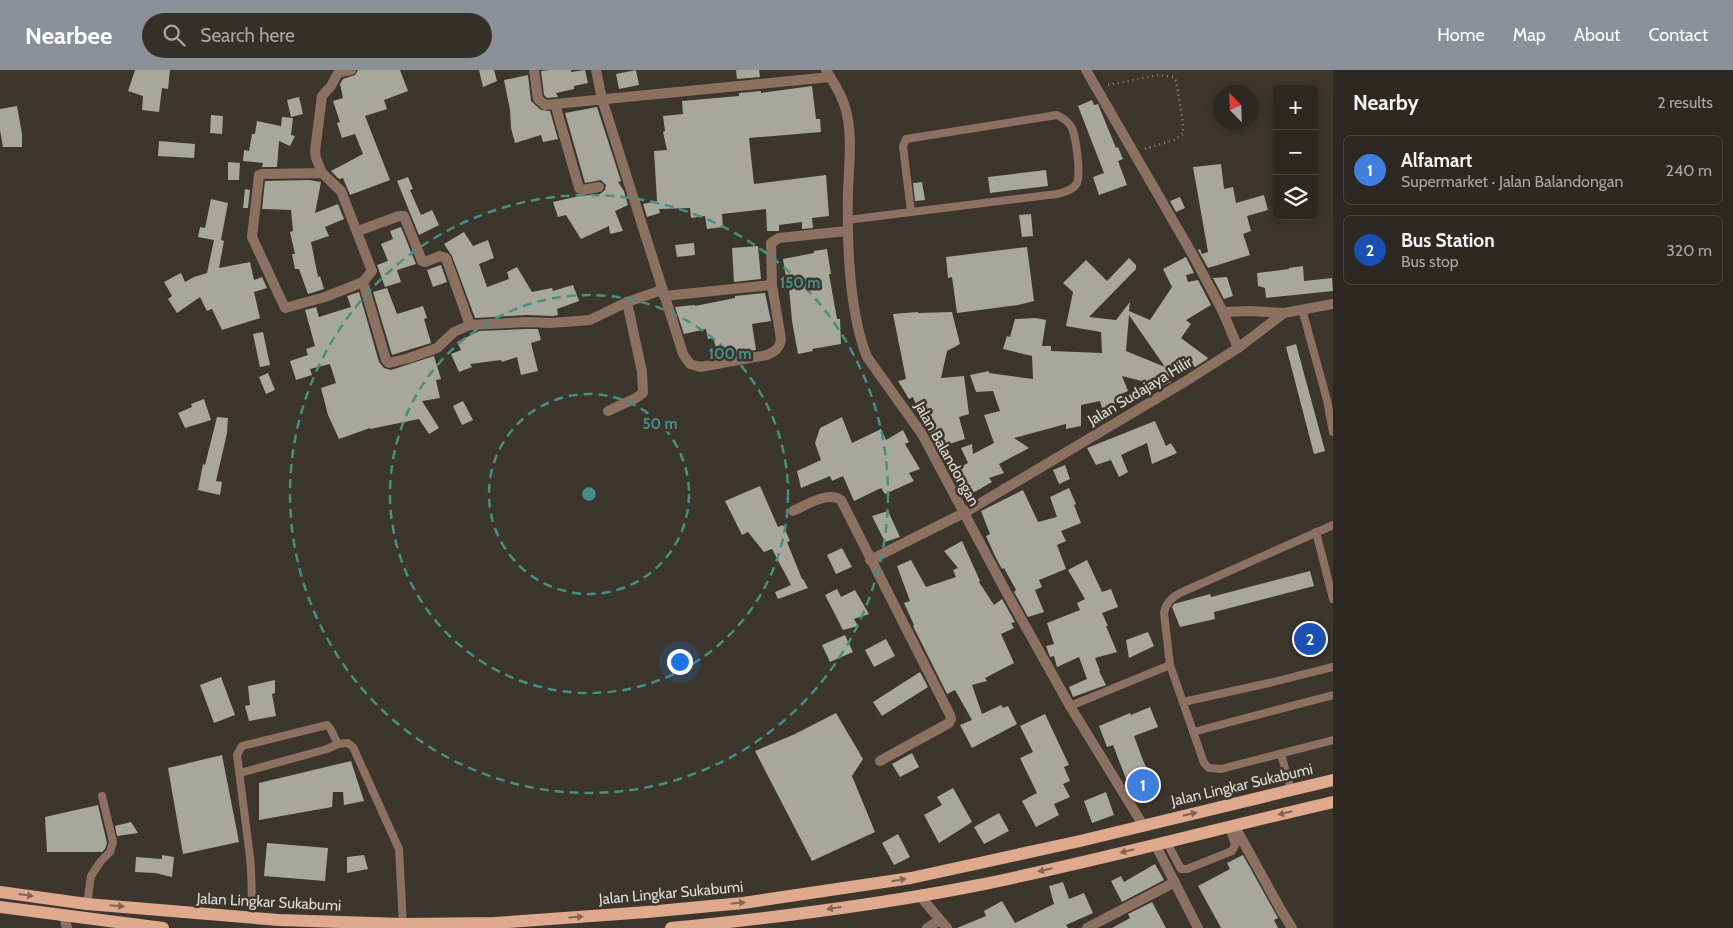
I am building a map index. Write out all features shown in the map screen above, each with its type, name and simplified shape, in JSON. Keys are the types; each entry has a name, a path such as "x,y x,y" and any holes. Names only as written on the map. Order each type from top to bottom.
{"main road":[{"name":"Jalan Lingkar Sukabumi","path":"0,892 86,904 252,919 403,924 495,923 743,903 912,878 1061,846 1333,780"},
{"path":"672,928 743,921 920,896 980,885 1333,802"},
{"path":"0,907 49,914 66,922 163,928"}],"street":[{"path":"322,173 260,175 252,232 254,244 285,308 325,297 363,282 372,271 341,191 322,173 314,151 322,96 331,86 338,73 352,70"},
{"path":"534,70 538,98 545,105 828,73"},
{"path":"596,70 602,99 686,360 695,366 700,367 768,355 777,350 781,339 772,284 770,247 774,240 847,226"},
{"path":"1086,70 1194,257 1223,312 1238,348"},
{"name":"Jalan Balandongan","path":"828,73 838,89 845,106 848,121 847,226 854,302 865,351 875,369 922,434 1004,588 1070,706 1143,825"},
{"path":"555,104 579,188 582,190 599,187"},
{"path":"358,231 399,216 404,216 422,260 425,262 440,256 446,258 470,325"},
{"path":"363,282 387,362 409,358 437,348 454,332 470,325 590,320 627,302 664,293 772,284"},
{"path":"608,411 636,398 643,392 642,372 627,302"},
{"name":"Jalan Sudajaya Hilir","path":"870,560 964,513 1186,381 1238,348 1284,312 1333,304"},
{"path":"1223,312 1284,312"},
{"path":"793,511 829,497 836,497 846,506 870,560 951,719 949,723 880,761"},
{"path":"1231,825 1292,928"},
{"path":"1160,842 1175,882 1198,928"},
{"path":"1087,928 1175,882"},
{"path":"920,896 943,924 927,928"}],"lane":[{"path":"847,226 911,212 1067,192 1077,183 1079,169 1072,128 1064,118 1057,115 906,139 903,146 911,212"},
{"path":"1302,309 1330,399 1333,432"},
{"path":"1333,525 1171,598 1165,606 1164,613 1170,665 1192,732 1204,763 1209,768 1221,770 1333,740"},
{"path":"1316,532 1333,599"},
{"path":"1070,706 1170,665"},
{"path":"1183,702 1333,667"},
{"path":"1192,732 1333,695"},
{"path":"252,919 252,875 237,755 242,746 327,725 338,744"},
{"path":"240,773 327,749 338,744 348,743 353,747 395,836 401,858 403,924"},
{"path":"1281,754 1291,790"},
{"path":"86,904 91,876 110,852 114,842 102,796"},
{"path":"1160,842 1181,868 1186,869 1232,851 1235,846 1231,825"}],"path":[{"path":"1096,87 1159,75 1172,77 1176,81 1183,122 1183,134 1174,140 1134,153"}],"building":[{"path":"135,70 170,70 168,89 162,88 159,112 142,110 143,96 128,91"},
{"path":"358,70 400,70 408,91 384,100 387,109 365,116 390,180 350,195 343,178 339,179 331,171 363,154 355,134 342,138 337,123 340,122 333,101 343,98 340,84 343,79 355,75"},
{"path":"479,70 494,70 497,81 483,87"},
{"path":"571,70 571,72 585,70 588,83 574,86 574,89 556,93 558,97 547,98 544,95 541,71"},
{"path":"636,70 639,85 619,89 616,74"},
{"path":"736,70 759,70 760,77 737,79"},
{"path":"528,75 531,101 541,110 550,111 558,139 543,142 541,135 515,143 504,80"},
{"path":"812,86 816,119 820,119 821,132 749,138 754,184 826,175 829,216 812,218 813,228 802,229 802,222 779,225 779,231 767,231 766,209 722,214 723,227 707,229 705,216 691,218 690,208 659,209 660,213 647,217 643,204 657,201 654,151 667,150 663,132 665,131 663,116 683,114 682,101 739,96 739,93 761,91 761,93"},
{"path":"299,97 303,114 291,117 287,100"},
{"path":"1092,100 1094,105 1098,104 1116,148 1118,147 1123,159 1118,161 1127,185 1099,195 1093,177 1104,173 1078,106"},
{"path":"17,106 22,134 22,147 3,147 0,130 0,109"},
{"path":"597,107 621,181 618,182 624,191 628,205 615,211 623,231 610,234 609,226 581,239 566,215 558,217 553,202 579,196 600,194 605,190 606,185 601,180 585,183 565,113"},
{"path":"211,115 223,116 222,134 210,133"},
{"path":"282,117 293,118 291,135 295,136 290,146 279,141 277,167 262,167 263,163 243,161 244,150 249,151 257,121 281,126"},
{"path":"159,141 195,144 194,158 158,156"},
{"path":"228,162 240,163 239,180 228,180"},
{"path":"1221,164 1224,189 1233,187 1236,203 1264,195 1268,210 1247,216 1251,231 1243,234 1250,255 1208,268 1198,250 1200,249 1202,254 1208,252 1193,167"},
{"path":"1046,170 1048,186 990,193 988,177"},
{"path":"408,177 413,189 410,190 421,215 432,210 439,225 419,235 397,181"},
{"path":"309,180 321,182 315,213 338,204 344,219 325,227 329,236 311,242 318,277 320,276 324,289 308,294 299,269 295,269 292,254 295,254 290,232 293,231 291,210 262,209 265,181"},
{"path":"922,182 925,200 915,201 913,183"},
{"path":"245,189 250,190 248,208 243,208"},
{"path":"1180,197 1185,208 1176,212 1170,201"},
{"path":"211,199 228,203 221,240 224,241 219,268 250,262 254,280 262,277 267,288 254,292 260,318 222,330 212,309 207,311 200,297 177,313 168,299 172,296 164,282 181,273 185,282 207,273 214,240 198,237 200,227 205,228"},
{"path":"1031,214 1033,236 1022,237 1019,215"},
{"path":"401,227 416,264 397,270 401,282 385,287 377,265 388,261 381,244 393,239 390,231"},
{"path":"464,232 473,246 488,240 494,258 479,264 487,287 509,279 507,272 517,267 532,292 552,288 553,291 573,285 579,301 557,309 558,315 553,316 527,315 475,318 452,256 444,244"},
{"path":"694,243 695,255 677,257 675,245"},
{"path":"758,246 761,279 734,282 732,248"},
{"path":"1027,247 1034,301 957,313 952,277 948,278 946,257"},
{"path":"827,249 831,274 829,274 837,319 840,319 841,344 812,349 813,351 798,354 792,321 788,277 786,278 783,259"},
{"path":"1186,257 1194,273 1186,275 1188,282 1198,280 1211,305 1186,320 1191,324 1181,338 1208,358 1195,367 1187,361 1168,369 1171,382 1150,391 1146,382 1122,376 1128,391 1115,397 1115,406 1102,408 1100,401 1081,405 1081,426 1066,429 1066,424 1014,438 1029,448 999,464 1004,473 989,478 992,482 964,498 950,472 968,463 961,448 972,444 973,454 994,443 984,415 1000,411 993,391 976,392 970,375 989,371 989,373 1033,379 1032,356 1003,349 1007,336 1010,337 1015,319 1036,318 1046,320 1042,346 1051,346 1051,351 1102,353 1101,332 1066,326 1073,292 1063,283 1086,260 1107,281 1129,258 1136,265 1136,269 1089,317 1116,320 1130,302 1129,311 1150,320 1172,287 1163,269","holes":["1129,315 1165,367 1126,351"]},
{"path":"441,265 447,282 433,287 427,270"},
{"path":"1303,266 1304,281 1332,278 1333,291 1266,298 1265,288 1258,286 1257,273"},
{"path":"1227,277 1233,296 1224,299 1213,278"},
{"path":"387,288 397,314 423,306 427,318 424,319 431,343 392,355 373,292"},
{"path":"359,292 379,362 384,368 391,370 434,356 441,379 436,380 440,398 422,401 439,428 429,434 419,419 370,428 339,439 328,415 321,388 336,383 330,364 310,369 312,375 296,380 290,361 308,355 306,349 315,346 305,310 316,307 319,317 351,307 347,296"},
{"path":"765,293 771,321 752,324 756,350 719,357 713,338 708,339 706,329 684,334 675,307 695,306 735,298 735,296"},
{"path":"952,312 960,344 947,351 941,378 964,376 969,414 959,417 965,439 937,448 924,425 913,397 909,399 898,381 906,379 893,314"},
{"path":"538,329 541,340 531,343 538,371 521,375 517,357 502,362 501,360 470,364 472,367 459,372 451,354 461,350 457,342 479,331"},
{"path":"263,332 270,365 260,367 253,334"},
{"path":"1296,344 1325,451 1314,454 1286,347"},
{"path":"268,373 275,390 266,394 259,377"},
{"path":"204,399 211,420 185,428 178,413 192,407 191,404"},
{"path":"463,401 473,420 462,425 453,406"},
{"path":"217,417 228,418 227,433 216,481 222,482 220,495 198,490 203,464 205,465"},
{"path":"842,417 852,443 881,429 886,440 903,430 909,442 905,444 920,469 909,473 914,481 885,494 881,488 854,501 843,476 832,481 830,476 801,488 797,471 821,460 815,443 820,428"},
{"path":"1155,421 1166,446 1171,443 1177,453 1152,464 1147,443 1121,455 1128,472 1119,477 1111,460 1096,465 1087,448"},
{"path":"1065,465 1070,479 1059,484 1053,470"},
{"path":"760,486 778,527 783,525 790,541 787,542 802,579 808,588 778,599 775,592 791,585 772,549 764,552 748,532 742,535 725,501"},
{"path":"1069,488 1081,523 1061,531 1066,541 1057,545 1066,569 1039,580 1042,587 1035,590 1044,612 1028,617 1014,592 1016,590 1004,568 1002,569 986,536 990,534 981,511 1023,490 1038,522 1057,517 1050,497"},
{"path":"888,511 900,537 885,542 872,516"},
{"path":"962,541 979,582 994,605 1002,599 1015,622 1011,623 1014,628 1001,634 1014,663 985,678 987,681 972,685 982,714 1001,705 1003,708 1008,706 1017,724 972,748 960,725 972,720 955,690 947,694 913,626 904,603 910,601 897,566 911,560 926,587 956,577 953,570 958,568 944,551"},
{"path":"842,548 852,567 836,574 827,555"},
{"path":"1087,560 1102,592 1111,589 1118,607 1102,613 1117,652 1095,658 1106,685 1073,697 1069,687 1087,679 1079,657 1057,667 1054,656 1050,657 1046,646 1054,644 1047,623 1080,610 1077,603 1085,599 1068,570"},
{"path":"1310,571 1314,586 1214,612 1215,619 1180,627 1172,607 1174,604 1210,594 1211,597"},
{"path":"837,589 841,597 855,590 869,614 854,619 858,626 843,630 825,595"},
{"path":"1148,632 1154,646 1129,658 1126,640"},
{"path":"845,635 853,652 830,662 822,645"},
{"path":"886,639 895,656 874,667 865,650"},
{"path":"920,672 928,687 882,716 873,702"},
{"path":"221,677 235,715 214,723 200,685"},
{"path":"275,680 275,693 272,694 276,716 249,721 245,706 250,705 248,686"},
{"path":"1150,707 1158,727 1134,736 1144,763 1157,786 1135,796 1128,784 1113,745 1107,747 1099,726"},
{"path":"836,713 863,759 852,776 875,832 812,861 755,751 795,734"},
{"path":"1045,714 1069,765 1064,767 1070,781 1063,784 1070,797 1054,804 1059,815 1036,827 1022,801 1037,793 1020,758 1033,752 1020,726"},
{"path":"912,753 919,767 900,777 892,764"},
{"path":"222,755 239,842 183,854 168,768"},
{"path":"351,761 364,801 344,805 343,792 333,792 332,807 259,820 259,783"},
{"path":"953,788 972,822 939,843 924,815 942,805 937,797"},
{"path":"1106,792 1114,815 1092,823 1084,801"},
{"path":"98,805 107,843 102,852 47,852 45,817"},
{"path":"999,813 1009,831 984,844 974,827"},
{"path":"131,822 138,833 117,836 115,826"},
{"path":"898,834 910,857 894,865 882,843"},
{"path":"267,843 328,848 325,881 264,876"},
{"path":"162,855 174,857 172,877 155,873 135,872 136,857 162,859"},
{"path":"364,855 368,869 347,873 347,857"},
{"path":"1243,855 1278,918 1274,920 1278,928 1221,928 1198,886 1230,869 1227,863"},
{"path":"1155,864 1164,880 1122,902 1111,881 1121,876 1124,882"},
{"path":"1063,882 1069,899 1084,893 1093,913 1066,925 1068,928 957,928 986,916 984,911 1002,901 1015,923 1054,904 1049,886"},
{"path":"1152,902 1166,928 1112,928 1130,918 1128,914"}],"place":[{"name":"Bus Station","path":"1310,639"},
{"name":"Alfamart","path":"1143,785"}]}
